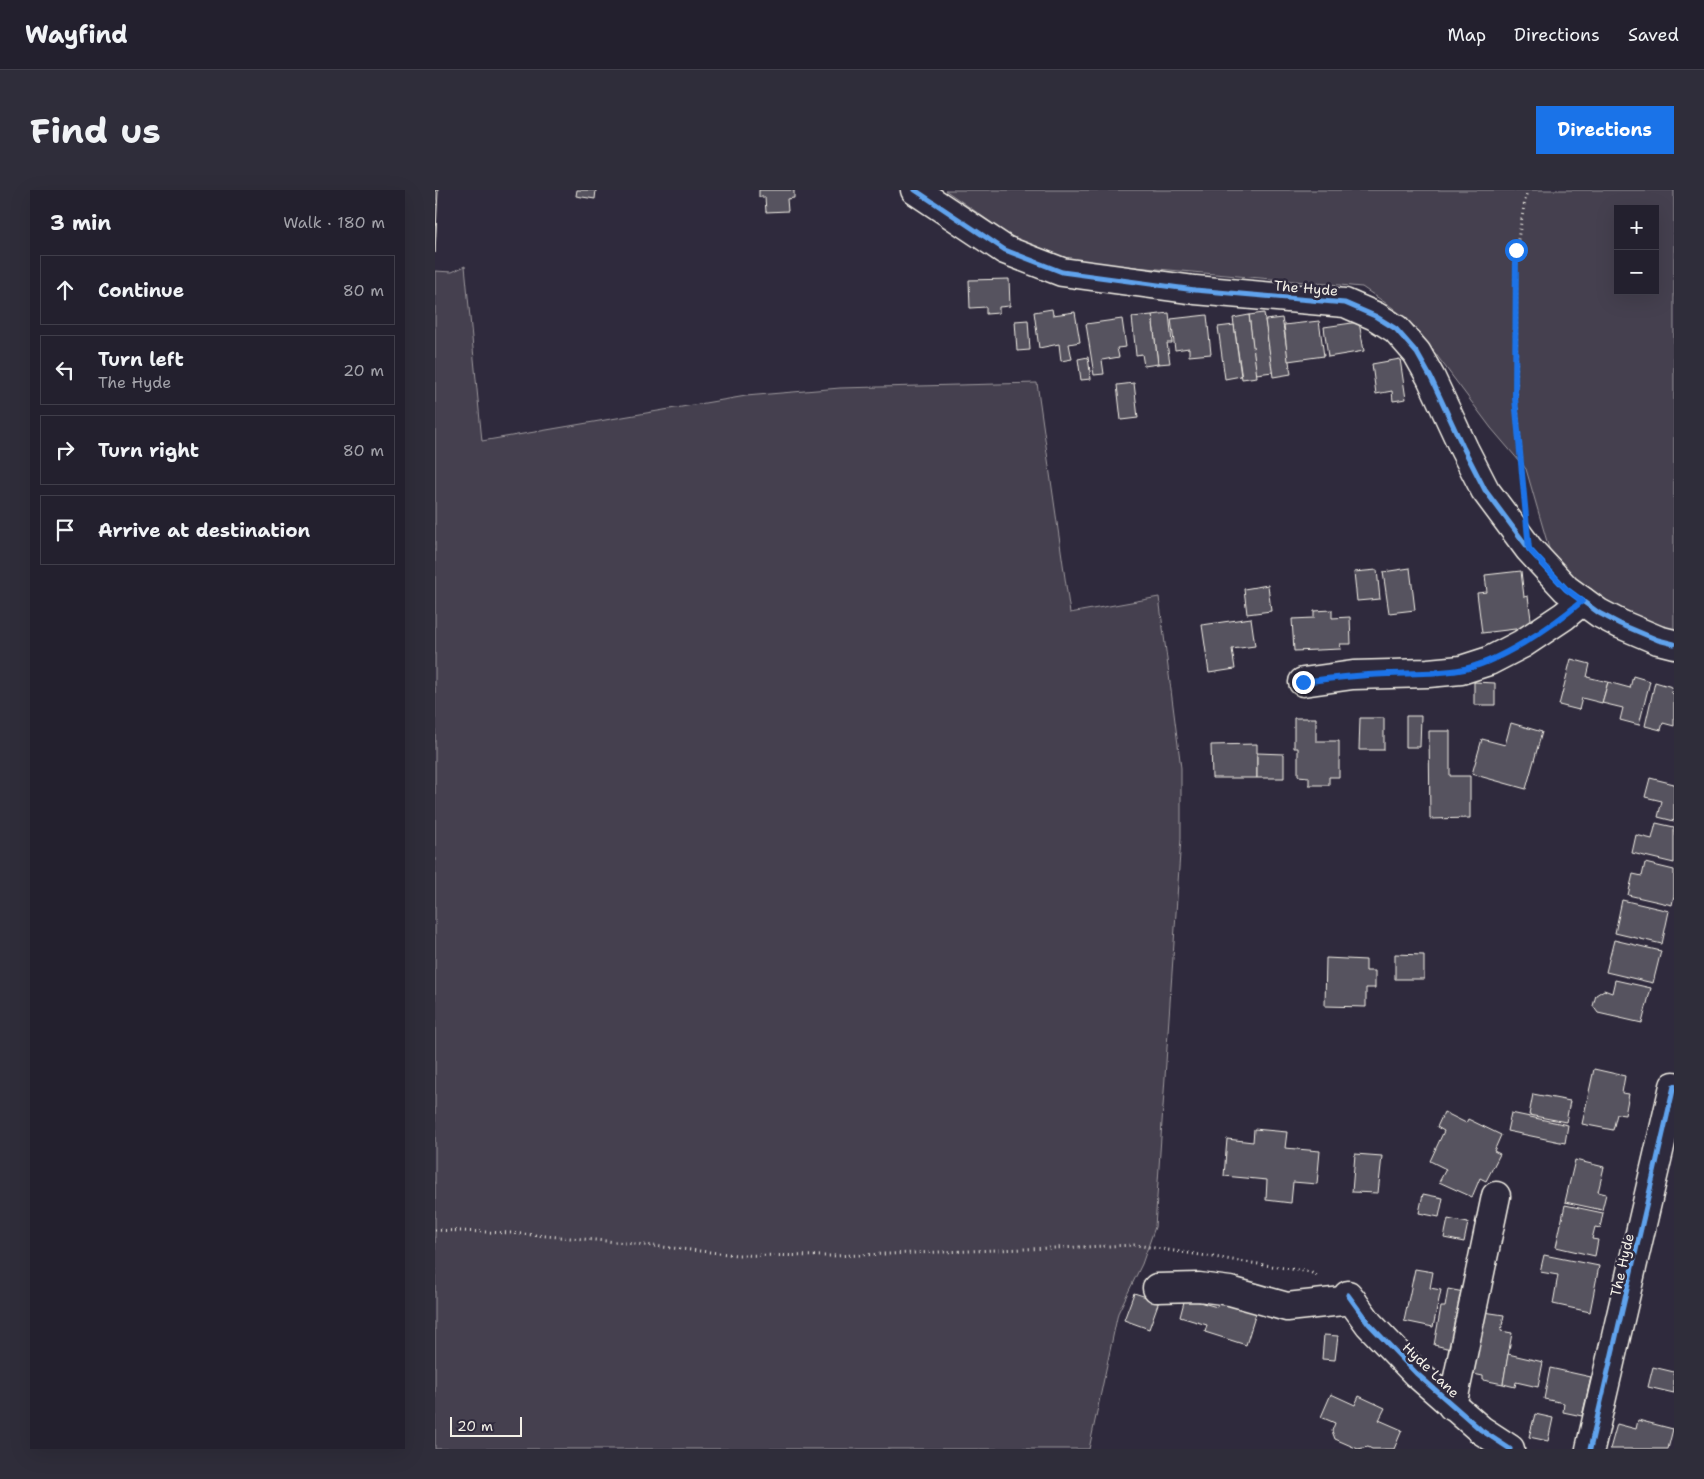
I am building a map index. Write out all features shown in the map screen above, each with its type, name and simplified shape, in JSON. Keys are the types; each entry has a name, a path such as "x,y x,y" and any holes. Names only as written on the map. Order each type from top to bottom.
{"street":[{"name":"The Hyde","path":"915,190 1005,250 1061,272 1195,290 1345,303 1375,316 1397,329 1417,353 1431,378 1485,490 1529,549 1559,582 1582,601 1620,624 1658,640 1674,644"},
{"path":"1303,682 1353,675 1461,670 1489,661 1522,644 1564,616 1582,601"},
{"name":"The Hyde","path":"1590,1449 1674,1086"},
{"path":"1452,1406 1496,1196"},
{"path":"1157,1288 1199,1287 1230,1291 1287,1307 1350,1298"},
{"name":"Hyde Lane","path":"1350,1298 1375,1330 1411,1368 1481,1430 1510,1449"}],"path":[{"path":"1525,505 1515,398 1515,371 1516,250 1527,190"},
{"path":"435,1230 510,1233 607,1241 737,1255 831,1256 1137,1245 1310,1272 1350,1298"}],"shaded area":[{"path":"945,190 1674,190 1674,633 1596,604 1550,552 1526,469 1491,428 1417,329 1393,308 1362,287 1067,261 1023,245"},
{"path":"465,266 482,441 746,396 840,388 1037,383 1070,613 1159,597 1181,768 1181,838 1155,1227 1142,1264 1118,1313 1089,1449 435,1449 435,271 452,272"}],"building":[{"path":"435,190 438,190 435,253"},
{"path":"577,190 596,190 595,199 576,196"},
{"path":"759,190 794,190 794,198 787,199 788,211 766,212 765,197 759,197"},
{"path":"1009,279 1010,306 999,307 999,313 986,314 986,307 970,308 969,280"},
{"path":"1052,309 1053,315 1075,312 1080,342 1069,344 1072,359 1061,361 1059,344 1039,348 1034,312"},
{"path":"1169,313 1172,343 1167,343 1170,363 1158,364 1152,315"},
{"path":"1264,313 1273,372 1256,374 1249,315"},
{"path":"1152,315 1158,364 1144,366 1142,354 1136,355 1132,317"},
{"path":"1207,315 1211,354 1189,356 1189,348 1175,350 1171,319"},
{"path":"1249,315 1257,377 1242,379 1233,318"},
{"path":"1282,318 1291,374 1273,377 1265,320"},
{"path":"1122,319 1126,347 1117,348 1119,357 1102,360 1104,374 1094,375 1086,324"},
{"path":"1028,320 1030,350 1017,351 1015,321"},
{"path":"1319,321 1324,356 1288,361 1284,325"},
{"path":"1359,322 1364,351 1328,357 1324,327"},
{"path":"1234,325 1241,376 1225,379 1218,327"},
{"path":"1088,357 1091,379 1081,380 1078,359"},
{"path":"1400,359 1406,399 1393,401 1392,391 1376,394 1372,364"},
{"path":"1134,383 1138,418 1121,420 1117,385"},
{"path":"1410,568 1415,610 1389,613 1383,572"},
{"path":"1377,570 1380,599 1357,601 1354,572"},
{"path":"1521,571 1524,597 1528,596 1532,627 1482,633 1477,593 1487,592 1485,575"},
{"path":"1268,585 1271,611 1247,614 1244,589"},
{"path":"1332,610 1332,618 1350,617 1351,644 1340,644 1341,649 1294,651 1292,619 1314,618 1314,611"},
{"path":"1251,618 1255,646 1232,649 1235,669 1209,673 1202,625"},
{"path":"1571,659 1590,664 1587,677 1608,682 1602,703 1582,698 1579,710 1559,705"},
{"path":"1633,676 1650,681 1639,725 1620,720 1623,708 1602,703 1608,682 1630,688"},
{"path":"1474,682 1495,683 1495,705 1474,705"},
{"path":"1655,682 1672,687 1671,693 1674,694 1674,726 1663,723 1661,730 1645,726"},
{"path":"1406,716 1421,716 1420,747 1406,747"},
{"path":"1294,718 1316,718 1316,741 1339,741 1339,777 1329,777 1329,785 1309,785 1309,777 1298,776 1298,748 1294,748"},
{"path":"1360,718 1384,718 1384,750 1359,750"},
{"path":"1511,723 1542,732 1526,789 1472,774 1482,739 1505,745"},
{"path":"1429,731 1450,731 1450,776 1470,776 1470,818 1430,819"},
{"path":"1257,744 1257,778 1212,778 1211,745"},
{"path":"1257,753 1284,754 1284,778 1257,778"},
{"path":"1650,778 1674,784 1674,821 1658,817 1662,801 1645,797"},
{"path":"1656,823 1674,827 1674,863 1632,853 1636,835 1652,839"},
{"path":"1645,863 1674,870 1672,905 1628,895 1633,874 1642,876"},
{"path":"1622,900 1669,911 1662,944 1615,933"},
{"path":"1614,940 1661,951 1653,983 1606,972"},
{"path":"1395,954 1424,955 1424,979 1395,979"},
{"path":"1326,958 1366,960 1366,971 1375,971 1375,988 1366,988 1366,1007 1325,1006"},
{"path":"1615,980 1651,988 1642,1023 1598,1013 1593,1006 1596,995 1604,990 1612,993"},
{"path":"1594,1069 1625,1076 1622,1093 1629,1094 1625,1115 1617,1114 1613,1130 1582,1124"},
{"path":"1533,1094 1570,1101 1566,1122 1529,1115"},
{"path":"1444,1112 1466,1123 1468,1119 1501,1135 1494,1151 1500,1154 1486,1181 1480,1178 1472,1197 1439,1182 1446,1169 1430,1161 1444,1131 1437,1127"},
{"path":"1511,1113 1568,1125 1565,1143 1507,1131"},
{"path":"1254,1129 1287,1132 1285,1148 1320,1151 1317,1184 1293,1182 1291,1203 1266,1200 1267,1180 1224,1176 1227,1139 1253,1142"},
{"path":"1355,1154 1382,1156 1378,1193 1352,1192"},
{"path":"1575,1160 1604,1167 1598,1192 1606,1194 1602,1210 1565,1202"},
{"path":"1423,1194 1443,1198 1439,1217 1419,1213"},
{"path":"1565,1205 1603,1213 1600,1228 1595,1227 1592,1239 1598,1240 1595,1256 1556,1247"},
{"path":"1448,1219 1468,1223 1464,1242 1444,1238"},
{"path":"1544,1255 1599,1266 1590,1312 1553,1304 1558,1275 1540,1272"},
{"path":"1415,1269 1433,1272 1430,1288 1441,1290 1433,1327 1404,1321"},
{"path":"1448,1289 1464,1292 1460,1351 1434,1345 1441,1307 1445,1307"},
{"path":"1134,1293 1159,1301 1149,1329 1124,1320"},
{"path":"1185,1298 1217,1307 1218,1302 1256,1313 1246,1345 1205,1332 1207,1325 1180,1317"},
{"path":"1484,1312 1504,1315 1501,1331 1512,1333 1503,1384 1483,1380 1483,1376 1473,1374"},
{"path":"1324,1335 1338,1336 1335,1360 1322,1359"},
{"path":"1508,1354 1543,1362 1538,1387 1516,1382 1515,1387 1503,1384"},
{"path":"1653,1367 1674,1372 1674,1393 1648,1387"},
{"path":"1550,1368 1591,1377 1582,1416 1563,1412 1564,1403 1544,1399"},
{"path":"1331,1394 1355,1405 1359,1396 1385,1408 1379,1420 1402,1430 1394,1449 1372,1449 1368,1447 1358,1449 1335,1439 1332,1431 1335,1423 1321,1417"},
{"path":"1535,1414 1553,1418 1548,1441 1529,1437"},
{"path":"1638,1420 1673,1429 1668,1449 1610,1449 1617,1424 1636,1429"}],"cycle path":[{"path":"915,190 1005,250 1062,272 1195,290 1345,303 1375,316 1396,329 1417,353 1485,490 1529,549 1566,589 1599,613 1658,640 1674,644"},
{"path":"1590,1449 1674,1086"},
{"path":"1348,1295 1369,1324 1416,1373 1481,1430 1510,1449"}],"route":[{"path":"1303,682 1353,675 1461,670 1489,661 1522,644 1564,616 1582,601 1566,589 1529,549 1515,398 1516,250"}]}
